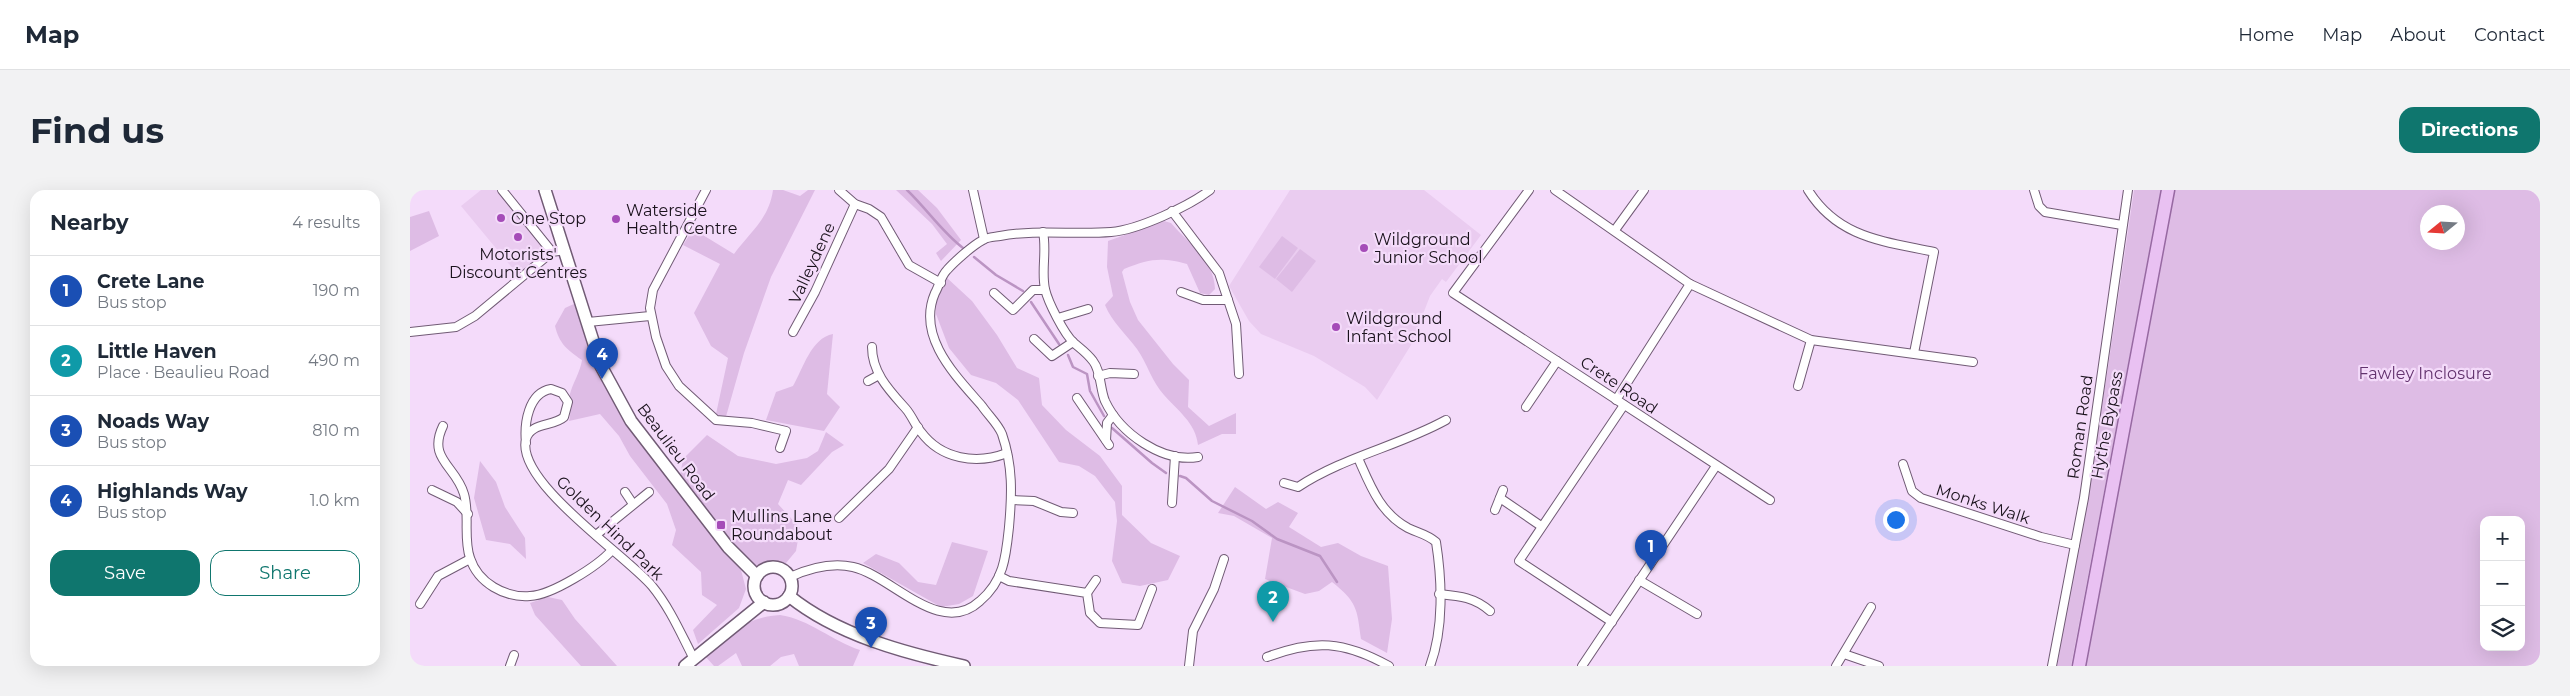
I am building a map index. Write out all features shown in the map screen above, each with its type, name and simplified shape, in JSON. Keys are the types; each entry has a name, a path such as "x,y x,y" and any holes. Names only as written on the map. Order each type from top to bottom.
{"main road":[{"name":"Hythe Bypass","path":"2079,666 2168,190"}],"street":[{"path":"502,190 552,252"},
{"name":"Beaulieu Road","path":"545,190 601,366 631,421 728,547 757,576"},
{"path":"839,190 855,204 869,208 885,221 906,260 913,268 940,282"},
{"path":"973,190 984,239"},
{"path":"790,577 808,569 830,565 850,566 867,571 916,601 942,613 973,608 990,592 1005,565 1012,476 1001,432 942,356 931,331 930,313 945,272 984,239 1018,233 1114,232 1172,212 1210,190"},
{"name":"Crete Road","path":"1528,190 1453,293 1770,500"},
{"path":"1555,190 1690,284 1811,340 1973,362"},
{"path":"1615,230 1644,190"},
{"path":"1808,190 1818,206 1837,223 1866,238 1934,252 1914,353"},
{"path":"2034,190 2044,212 2122,225"},
{"name":"Roman Road","path":"2052,666 2075,545 2128,190"},
{"path":"703,191 656,285 650,302 650,316 666,366 679,386 716,420 746,423 786,431 780,448"},
{"name":"Valleydene","path":"792,332 815,292 855,204"},
{"path":"1172,212 1219,273 1236,324 1239,374"},
{"path":"1043,232 1045,242 1045,290 1058,318 1073,342 1083,349 1095,363 1105,399 1113,415 1143,443 1158,451 1188,458 1198,457"},
{"path":"410,332 456,327 475,316 552,252 565,250"},
{"path":"1616,400 1690,284"},
{"path":"994,293 1014,310 1033,290 1045,290"},
{"path":"1181,292 1203,300 1228,300"},
{"path":"1058,318 1088,309"},
{"path":"588,322 650,316"},
{"path":"1034,339 1052,356 1073,342"},
{"path":"1798,386 1811,340"},
{"path":"872,347 879,376 925,436 945,452 964,459 995,456 1007,452"},
{"path":"1526,407 1557,361"},
{"path":"1098,376 1110,373 1134,374"},
{"path":"868,381 879,376"},
{"name":"Golden Hind Park","path":"526,443 533,429 556,422 564,417 568,402 562,393 551,389 538,395 527,417 526,443 528,454 538,476 564,506 647,581 661,598 689,662"},
{"path":"1078,398 1107,442 1107,423 1113,415"},
{"path":"1612,622 1519,561 1624,405"},
{"path":"1284,482 1298,487 1358,458 1405,440 1446,420"},
{"path":"443,426 438,437 438,448 442,459 463,489 468,514 470,559 483,578 494,588 511,594 530,596 548,591 596,566 612,550"},
{"path":"839,518 889,469 918,427"},
{"path":"1172,503 1175,456"},
{"path":"1358,458 1371,490 1383,507 1409,529 1427,534 1436,542 1439,594 1437,641 1430,666"},
{"name":"Monks Walk","path":"1903,464 1912,491 1921,498 2041,537 2075,545"},
{"path":"1582,666 1716,466"},
{"path":"432,490 456,502 468,514"},
{"path":"1495,510 1503,490"},
{"path":"625,492 633,504"},
{"path":"596,535 649,492"},
{"path":"1500,498 1541,526"},
{"path":"1011,500 1034,501 1061,512 1073,513"},
{"path":"420,604 442,572 470,559"},
{"path":"1189,666 1193,631 1214,588 1224,559"},
{"path":"776,567 786,572 790,577 792,586 789,596 781,604 764,602 756,594 755,582 757,576 766,569 776,567"},
{"path":"999,576 1009,581 1087,593"},
{"path":"1096,580 1087,593 1090,613 1097,622 1134,625 1140,623 1152,589"},
{"path":"1638,580 1697,614"},
{"path":"1439,594 1465,596 1480,602 1490,611"},
{"path":"789,596 802,607 841,629 963,666"},
{"path":"689,662 764,602"},
{"path":"1836,666 1871,607"},
{"path":"1267,657 1304,646 1327,644 1359,651 1389,666"},
{"path":"1844,654 1879,666"},
{"path":"510,666 514,655"}],"shaded area":[{"path":"481,190 497,190 549,252 519,276 461,206"},
{"path":"1290,190 1424,190 1481,235 1446,282 1442,279 1430,296 1411,345 1377,400 1365,387 1314,356 1261,334 1249,321 1229,286"}],"green space":[{"path":"773,190 783,190 800,196 808,190 815,190 771,277 744,353 725,420 716,414 728,358 711,346 694,313 720,264 683,245 693,229 734,254 763,217 771,200"},
{"path":"896,190 918,190 937,208 961,240 941,261 936,253 947,244 932,224"},
{"path":"2134,190 2161,190 2071,666 2057,666 2107,374"},
{"name":"Fawley Inclosure","path":"2171,190 2540,190 2540,666 2082,666"},
{"path":"429,211 439,236 410,251 410,217"},
{"path":"1164,221 1171,223 1193,245 1205,261 1214,279 1215,289 1209,295 1200,293 1187,264 1178,262 1148,261 1124,269 1122,272 1130,302 1138,320 1173,364 1189,380 1188,407 1209,426 1236,413 1236,434 1222,434 1198,445 1190,423 1160,390 1141,354 1115,322 1105,305 1113,296 1107,267 1108,241"},
{"path":"1282,236 1298,248 1275,279 1259,267"},
{"path":"1300,249 1316,261 1292,292 1276,279"},
{"path":"946,277 972,301 997,335 1017,368 1039,378 1042,405 1066,430 1100,456 1122,486 1122,515 1151,543 1180,556 1168,580 1140,586 1122,583 1112,561 1117,521 1115,502 1095,476 1079,466 1059,462 1018,400 996,383 971,375 949,348 936,314 936,292"},
{"path":"576,303 606,388 621,416 697,517 741,570 746,589 739,608 698,644 693,630 717,605 702,595 701,572 672,545 676,530 667,504 630,456 619,436 600,414 569,421 570,394 582,360 564,346 555,326 565,308"},
{"path":"833,334 827,394 840,407 824,431 766,420 776,392 793,386 813,348 819,341"},
{"path":"826,432 844,445 832,452 801,485 788,480 778,504 800,528 796,551 786,563 769,561 755,566 729,538 680,476 683,459 707,435 738,456 776,464 807,458 818,451"},
{"path":"480,461 496,482 505,507 525,538 526,559 510,544 486,540 474,498"},
{"path":"1235,487 1266,509 1278,502 1298,513 1289,527 1321,547 1338,543 1361,556 1388,566 1392,619 1387,653 1361,639 1354,606 1347,595 1332,582 1319,591 1305,594 1265,579 1272,538 1234,516 1218,513"},
{"path":"952,542 988,551 973,596 959,604 941,607 863,563 876,554 899,563 918,582 936,585"},
{"path":"548,597 562,600 575,619 617,666 581,666 535,615 530,603"},
{"path":"780,615 811,625 860,650 853,666 799,666 794,654 781,657 770,666 742,666 736,653 718,666 714,666 705,656 730,634 747,623 768,616"}],"waterway":[{"path":"907,190 963,248"},
{"path":"974,257 996,275 1023,291"},
{"path":"1031,302 1059,344"},
{"path":"1068,355 1073,367 1087,374 1090,391 1104,416"},
{"path":"1112,428 1166,473"},
{"path":"1180,476 1186,478 1212,501 1252,521 1277,539 1320,556 1337,582"}],"place":[{"name":"One Stop","path":"501,218"},
{"name":"Waterside Health Centre","path":"616,219"},
{"name":"Motorists' Discount Centres","path":"518,237"},
{"name":"Wildground Junior School","path":"1364,248"},
{"name":"Wildground Infant School","path":"1336,327"},
{"name":"Highlands Way","path":"602,379"},
{"name":"Mullins Lane Roundabout","path":"721,525"},
{"name":"Crete Lane","path":"1651,571"},
{"name":"Little Haven","path":"1273,622"},
{"name":"Noads Way","path":"871,648"}]}
